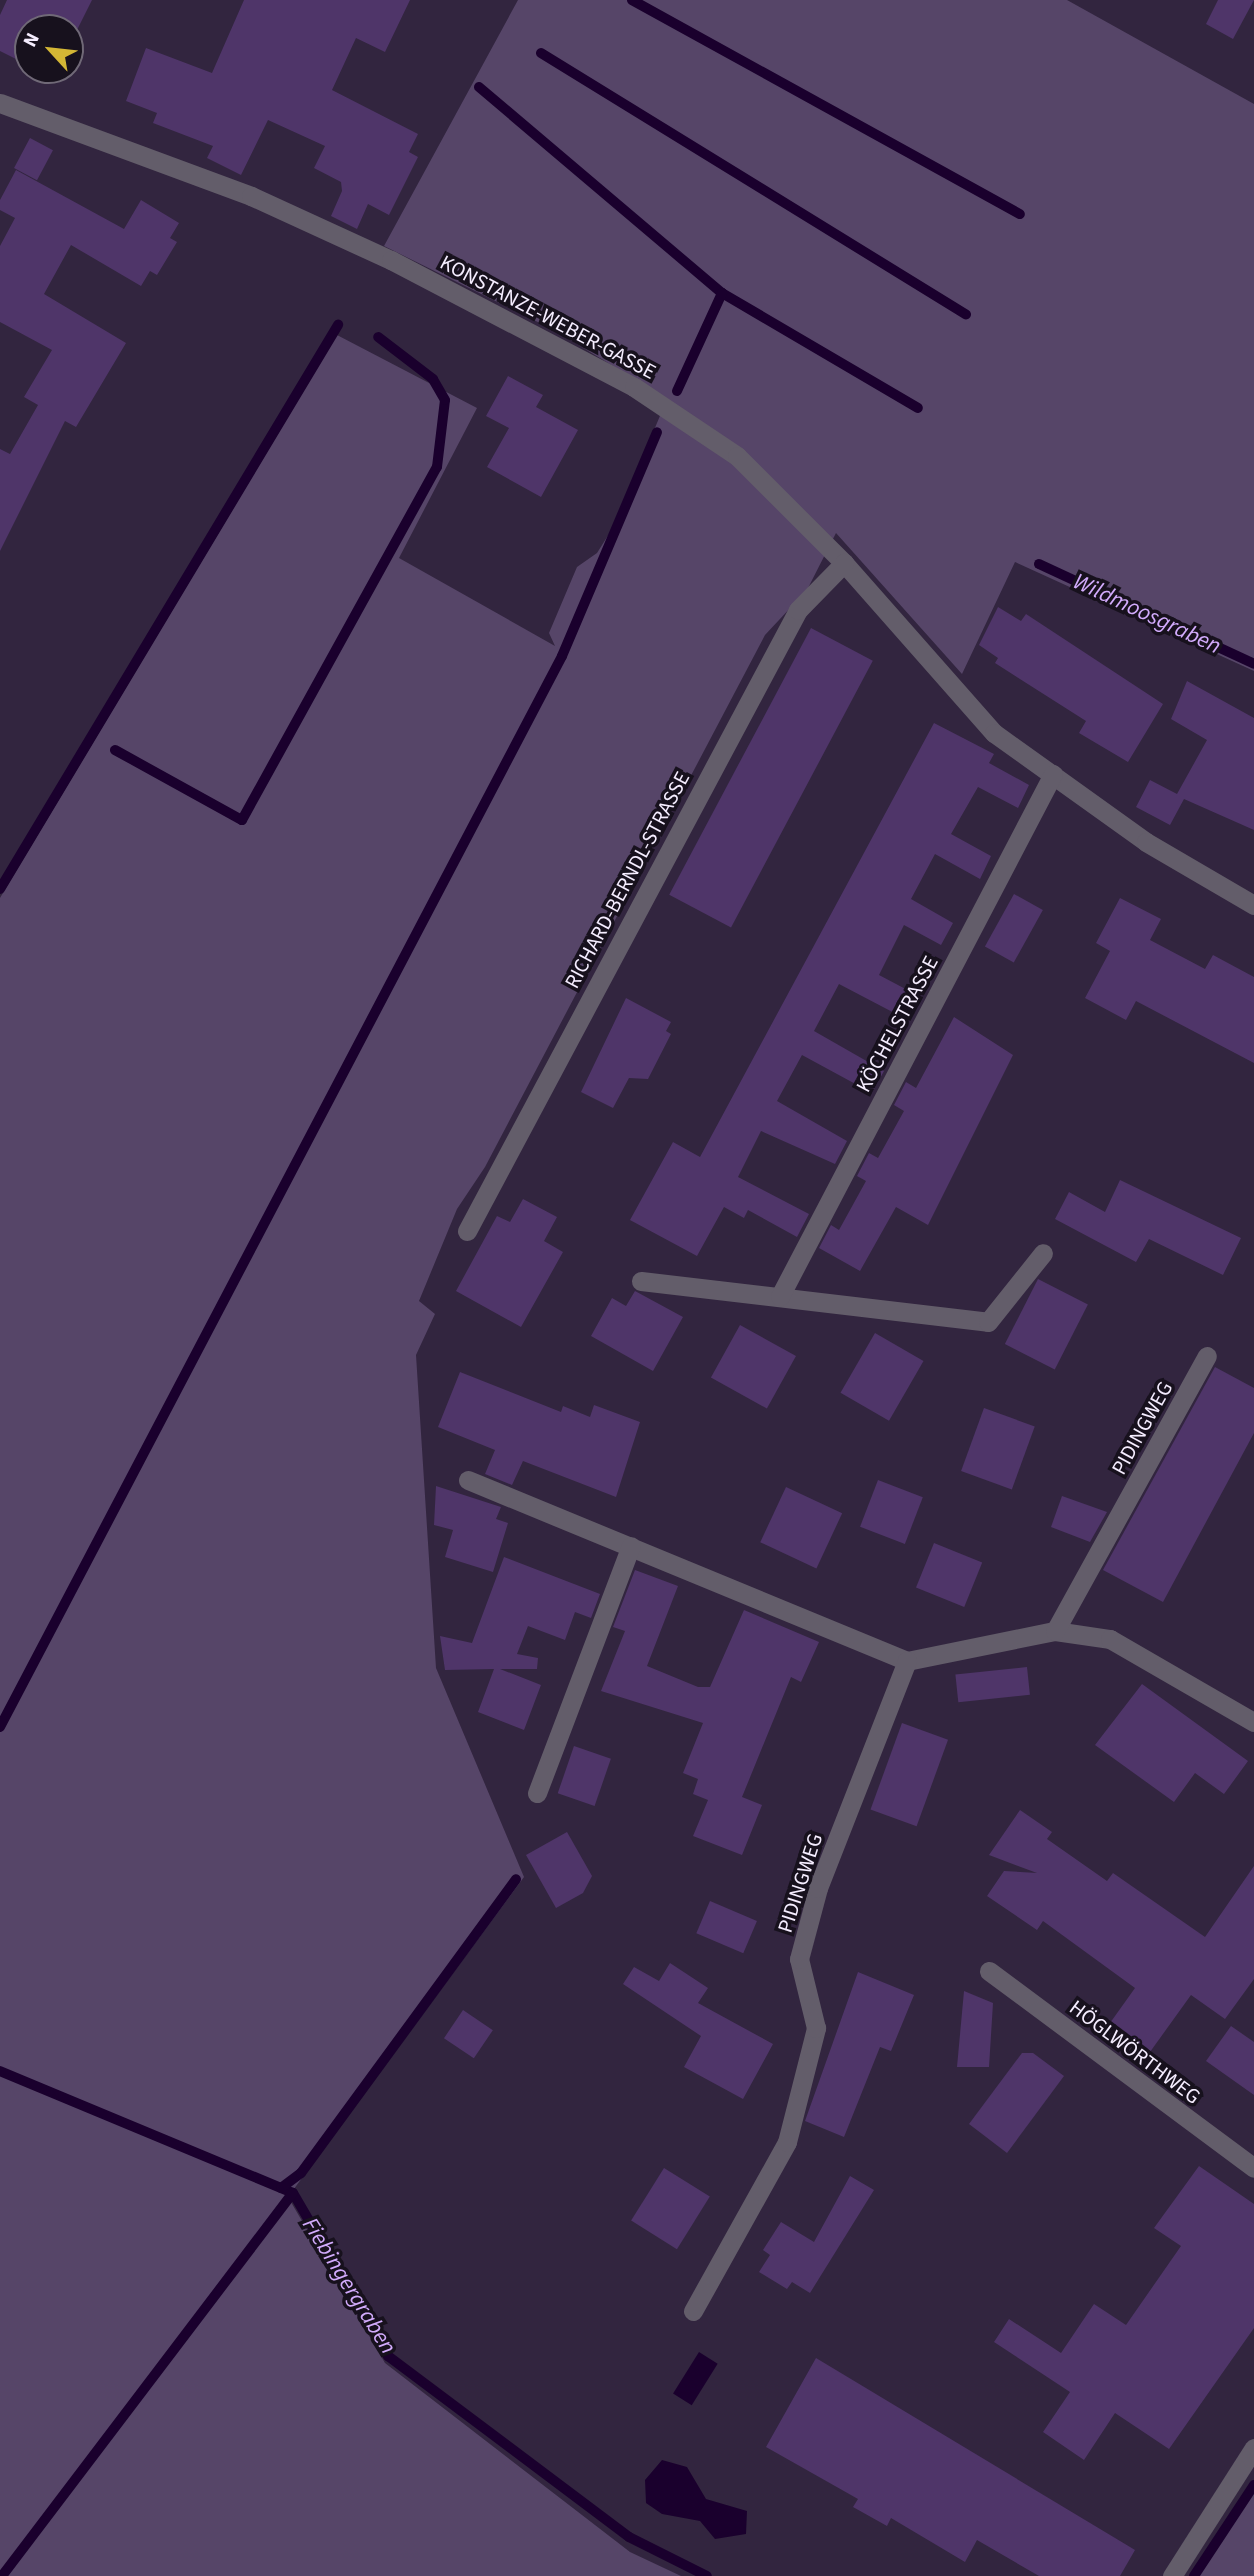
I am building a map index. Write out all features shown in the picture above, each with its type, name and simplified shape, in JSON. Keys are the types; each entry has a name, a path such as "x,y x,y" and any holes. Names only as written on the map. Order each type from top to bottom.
{"street":[{"name":"KONSTANZE-WEBER-GASSE","path":"0,103 251,196 605,369 737,456 844,563 994,733 1146,842 1254,905"},
{"name":"RICHARD-BERNDL-STRASSE","path":"467,1231 798,610 844,563"},
{"name":"KÖCHELSTRASSE","path":"780,1296 1053,774"},
{"path":"640,1281 988,1322 1043,1253"},
{"name":"PIDINGWEG","path":"1055,1631 1207,1356"},
{"path":"468,1480 907,1661 1055,1631 1110,1639 1254,1722"},
{"path":"537,1793 631,1546"},
{"name":"PIDINGWEG","path":"693,2311 787,2141 816,2028 799,1959 818,1888 907,1661"},
{"name":"HÖGLWÖRTHWEG","path":"989,1972 1254,2168"},
{"path":"1172,2576 1254,2448"}],"shaded area":[{"path":"518,0 1067,0 1254,104 1254,671 1015,562 962,674 836,533 807,590 765,635 485,1167 457,1209 419,1301 435,1314 416,1355 436,1668 524,1877 288,2197 385,2363 630,2552 681,2576 0,2576 0,898 337,335 477,408 399,558 555,646 549,633 577,567 597,553 614,526 667,399 554,330 384,246"},
{"path":"699,2352 718,2364 692,2405 673,2394"},
{"path":"662,2460 687,2467 706,2499 747,2511 746,2534 715,2539 700,2521 662,2514 646,2503 645,2480"},
{"path":"1254,2481 1254,2576 1191,2576"}],"building":[{"path":"7,0 92,0 84,16 14,14 14,58 0,51 0,15"},
{"path":"244,0 410,0 385,52 356,38 332,90 418,134 409,152 418,157 389,215 368,204 357,229 331,216 342,191 341,182 314,168 325,146 268,120 241,175 207,158 213,146 153,123 157,113 126,101 146,48 212,73"},
{"path":"1218,0 1254,0 1233,39 1206,24"},
{"path":"30,138 53,150 37,180 14,168"},
{"path":"16,170 124,229 141,200 179,223 170,238 177,242 157,275 150,271 141,286 71,245 44,294 126,343 76,427 65,421 0,551 0,449 10,454 38,405 24,397 52,350 0,322 0,246 15,218 0,210 0,200"},
{"path":"508,376 543,395 536,407 578,430 541,497 487,467 509,428 486,416"},
{"path":"998,607 1021,621 1026,614 1163,704 1128,762 1079,733 1086,721 995,663 998,658 979,645"},
{"path":"811,628 873,661 731,928 669,895"},
{"path":"1187,681 1254,718 1254,830 1184,799 1170,825 1136,807 1150,780 1177,794 1207,740 1171,719"},
{"path":"934,723 994,754 989,763 1029,785 1018,808 978,787 951,834 991,856 980,879 935,854 911,899 953,923 941,945 904,925 879,975 915,994 902,1017 839,984 814,1031 884,1071 872,1093 802,1055 777,1101 847,1141 835,1164 761,1131 738,1177 809,1214 797,1237 748,1210 744,1218 724,1207 697,1256 630,1220 673,1142 700,1157"},
{"path":"1014,894 1043,910 1014,962 985,946"},
{"path":"1120,898 1161,919 1150,940 1205,969 1213,955 1254,977 1254,1063 1136,1001 1126,1020 1085,998 1110,951 1096,943"},
{"path":"626,998 671,1022 666,1031 671,1034 648,1079 629,1078 613,1108 581,1092"},
{"path":"954,1017 1013,1055 928,1225 896,1207 860,1271 819,1248 831,1225 839,1230 866,1181 857,1176 869,1153 878,1158 904,1111 894,1105 906,1082 916,1088"},
{"path":"1120,1180 1241,1238 1223,1275 1149,1239 1136,1262 1055,1219 1069,1192 1105,1212"},
{"path":"523,1199 557,1217 544,1241 563,1252 521,1327 456,1291 497,1216 510,1222"},
{"path":"1038,1279 1088,1304 1055,1369 1005,1344"},
{"path":"635,1291 683,1317 653,1371 591,1336 612,1298 626,1306"},
{"path":"740,1325 796,1356 767,1409 711,1377"},
{"path":"875,1333 923,1361 889,1421 840,1393"},
{"path":"1215,1367 1254,1388 1254,1433 1163,1602 1103,1570"},
{"path":"460,1372 561,1412 563,1406 590,1417 594,1405 640,1422 616,1497 523,1461 512,1485 485,1474 495,1450 438,1427"},
{"path":"984,1408 1035,1426 1012,1489 961,1471"},
{"path":"878,1480 923,1497 905,1544 860,1527"},
{"path":"436,1486 501,1507 496,1519 508,1523 493,1572 445,1557 453,1530 434,1525"},
{"path":"786,1487 842,1513 816,1568 760,1542"},
{"path":"1062,1496 1107,1512 1090,1542 1051,1527"},
{"path":"934,1543 982,1562 964,1607 916,1588"},
{"path":"504,1557 600,1594 591,1618 575,1612 565,1640 528,1626 517,1654 538,1658 537,1669 500,1669 541,1685 524,1730 478,1712 494,1669 445,1670 440,1636 472,1643"},
{"path":"635,1570 678,1586 647,1666 698,1687 710,1687 744,1610 819,1642 801,1682 791,1677 742,1797 762,1805 742,1855 693,1836 708,1800 693,1794 698,1779 683,1773 703,1723 601,1691 625,1631 613,1627"},
{"path":"1027,1667 1030,1695 958,1702 955,1675"},
{"path":"1142,1684 1248,1761 1224,1794 1195,1773 1174,1802 1095,1745"},
{"path":"902,1723 948,1740 917,1826 871,1809"},
{"path":"574,1746 611,1759 595,1806 558,1793"},
{"path":"1020,1810 1052,1832 1047,1839 1107,1881 1113,1873 1205,1937 1254,1866 1254,1979 1225,2019 1191,1995 1150,2052 1110,2023 1135,1988 1043,1921 1037,1930 987,1896 1004,1871 1037,1873 989,1855"},
{"path":"567,1832 592,1876 583,1893 556,1908 526,1855"},
{"path":"710,1901 757,1921 743,1953 696,1933"},
{"path":"670,1963 708,1988 698,2003 773,2044 743,2099 684,2067 701,2036 623,1984 634,1967 659,1981"},
{"path":"858,1972 914,1995 891,2051 880,2047 844,2137 805,2121"},
{"path":"964,1991 993,2003 989,2067 957,2067"},
{"path":"463,2010 493,2030 474,2058 444,2038"},
{"path":"1231,2026 1254,2042 1254,2095 1206,2061"},
{"path":"1022,2053 1033,2053 1064,2076 1007,2153 969,2124"},
{"path":"1199,2166 1254,2204 1254,2328 1169,2449 1115,2413 1084,2460 1043,2432 1070,2392 994,2342 1009,2319 1061,2353 1094,2304 1126,2325 1181,2246 1154,2228"},
{"path":"664,2168 710,2197 677,2249 631,2221"},
{"path":"850,2176 874,2190 810,2293 792,2282 787,2289 759,2272 770,2255 763,2250 781,2222 814,2242"},
{"path":"816,2358 1135,2550 1120,2576 1039,2576 977,2540 965,2562 891,2518 887,2526 853,2507 858,2499 766,2447"}],"waterway":[{"path":"632,0 1020,214"},
{"path":"541,53 966,314"},
{"path":"479,87 722,293 918,408"},
{"path":"677,391 722,293"},
{"path":"0,889 338,325"},
{"path":"115,750 242,820 437,467 445,400 433,379 378,337"},
{"path":"0,1727 562,656 657,432"},
{"name":"Wildmoosgraben","path":"1039,564 1254,664"},
{"path":"281,2188 301,2173 516,1879"},
{"name":"Fiebingergraben","path":"0,2071 293,2193 388,2356 629,2537 707,2576"},
{"path":"2,2576 293,2193"},
{"name":"Fiebingergraben","path":"1194,2576 1254,2485"}]}
